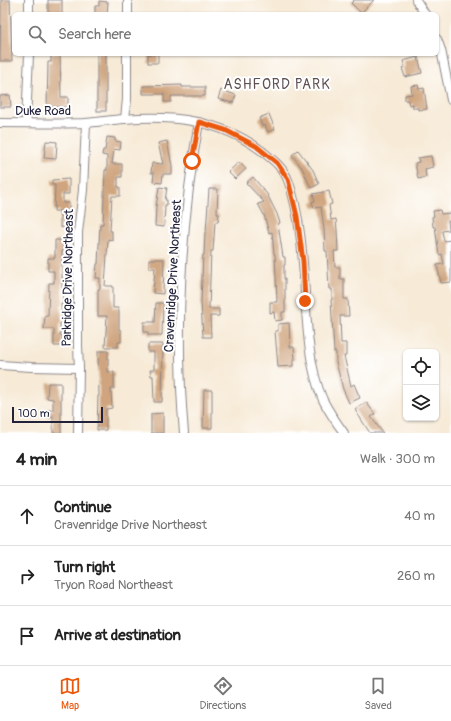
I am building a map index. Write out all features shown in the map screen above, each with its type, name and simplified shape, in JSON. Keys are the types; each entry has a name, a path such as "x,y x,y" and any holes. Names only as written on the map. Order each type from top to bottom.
{"street":[{"path":"29,0 29,12"},
{"path":"128,0 128,12"},
{"path":"416,0 424,12"},
{"path":"439,44 451,100"},
{"path":"26,123 29,56"},
{"path":"125,119 128,56"},
{"name":"Duke Road","path":"0,123 86,123 125,119 178,118 199,122 225,130 256,146 277,163 288,179 297,216 303,261 308,333 316,379 323,399 332,417 344,433"},
{"name":"Cravenridge Drive Northeast","path":"184,433 180,316 185,231 192,161 199,122"},
{"name":"Parkridge Drive Northeast","path":"78,433 78,232 83,190 86,123"},
{"path":"0,365 79,368"}],"building":[{"path":"1,0 10,0 12,61 0,61"},
{"path":"48,0 62,0 62,12 48,12"},
{"path":"354,0 374,0 362,12 360,12 351,3"},
{"path":"99,1 108,2 107,12 95,12 95,6 99,6"},
{"path":"51,56 60,56 61,97 68,97 68,107 47,107 48,62 51,62"},
{"path":"97,56 106,56 106,111 97,111"},
{"path":"148,56 158,56 158,63 148,63"},
{"path":"418,57 422,73 405,77 402,68 405,67 403,61"},
{"path":"182,85 182,87 205,87 205,96 171,96 171,102 164,102 164,94 143,94 143,86"},
{"path":"418,85 419,89 424,88 427,109 418,110 418,108 413,108 413,104 409,105 408,100 405,100 405,95 412,94 411,86"},
{"path":"221,90 236,95 233,103 218,99"},
{"path":"10,95 11,107 0,107 0,96"},
{"path":"269,114 275,129 268,132 265,125 262,126 259,118"},
{"path":"107,137 115,138 115,141 121,142 120,150 114,149 112,164 122,164 122,177 118,177 120,196 112,196 110,231 112,231 112,240 108,239 105,286 113,286 113,308 118,308 119,312 121,342 118,342 118,347 105,347 107,316 98,316 98,289 100,289 100,278 96,278 100,224 103,224 105,170 107,170 107,156 102,155 103,150 105,150"},
{"path":"46,141 57,142 56,159 44,158"},
{"path":"167,141 172,174 163,174 162,183 153,182 154,173 151,173 152,163 163,164 158,143"},
{"path":"298,150 313,170 319,184 311,188 302,168 292,155"},
{"path":"431,156 433,167 425,169 426,177 418,179 415,163 419,162 418,158"},
{"path":"239,162 246,169 235,179 228,172"},
{"path":"253,177 267,194 280,223 278,224 283,257 285,257 285,312 282,312 282,320 275,321 274,312 270,313 270,302 277,302 275,254 272,232 269,233 264,215 258,204 264,202 246,183"},
{"path":"69,179 69,194 63,194 63,203 69,203 66,228 60,227 60,211 54,211 55,185 52,185 52,180"},
{"path":"159,187 167,188 165,200 167,200 167,205 165,205 164,227 155,226"},
{"path":"209,189 218,189 217,214 219,214 218,222 215,222 213,251 211,251 209,309 219,309 219,316 210,316 211,337 203,337 201,302 203,255"},
{"path":"329,191 332,204 329,205 331,220 336,219 337,230 338,251 334,251 335,267 340,267 340,279 344,279 344,299 348,299 349,316 340,316 341,343 346,343 346,356 344,356 351,386 354,384 360,398 349,403 343,389 336,362 336,352 334,352 331,300 332,289 329,289 327,251 325,251 321,207 314,208 312,202 315,201 313,194"},
{"path":"440,210 441,214 450,213 451,221 448,221 449,230 442,231 444,241 451,240 451,282 441,283 437,265 444,264 442,254 439,255 432,217 434,216 433,211"},
{"path":"55,240 63,240 63,304 61,304 62,323 60,323 62,346 54,346 54,329 44,329 45,316 48,316 49,283 54,283 54,271 48,271 48,258 55,258"},
{"path":"149,259 164,259 163,294 153,293 155,268 149,268"},
{"path":"156,303 163,303 162,335 148,335 148,332 144,332 144,322 155,322"},
{"path":"289,323 290,347 294,347 295,360 293,360 293,366 278,367 275,331 278,331 278,324"},
{"path":"148,344 163,344 162,402 154,402 153,376 151,376 150,370 154,370 154,352 148,352"},
{"path":"98,351 108,351 108,372 114,372 114,389 111,389 112,408 106,409 106,430 97,430 99,396"},
{"path":"48,383 61,383 61,433 53,433 53,416 48,417 48,410 53,410 53,399 47,398"},
{"path":"204,390 212,390 212,428 203,428"},
{"path":"366,402 375,414 371,417 383,433 370,433 355,410"},
{"path":"163,413 163,433 151,433 151,414"}],"district":[{"name":"ASHFORD PARK","path":"277,84"}],"route":[{"path":"192,161 199,122 225,130 256,146 277,163 288,179 297,216 303,261 306,296 305,301"}]}
